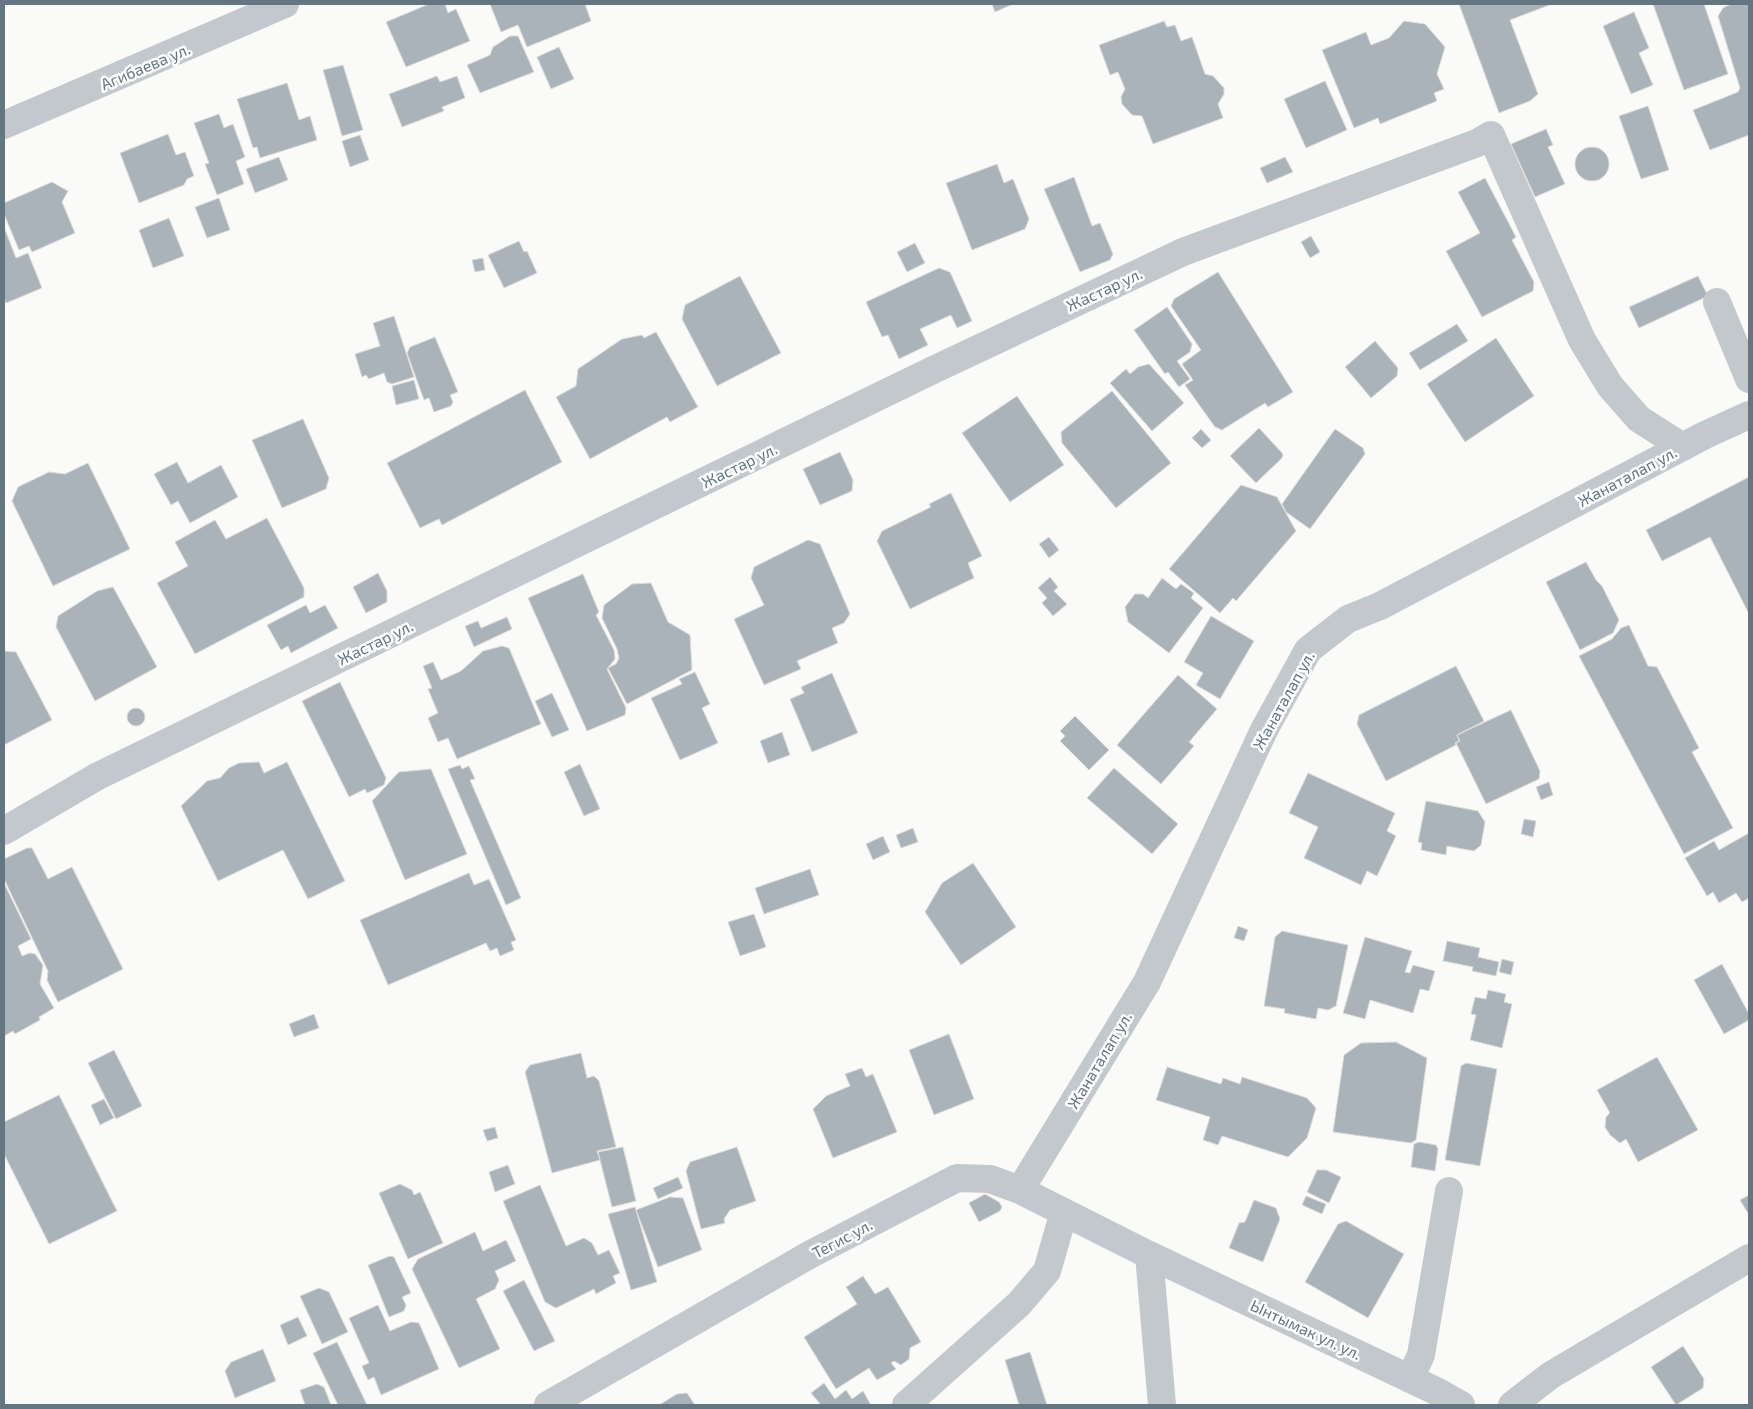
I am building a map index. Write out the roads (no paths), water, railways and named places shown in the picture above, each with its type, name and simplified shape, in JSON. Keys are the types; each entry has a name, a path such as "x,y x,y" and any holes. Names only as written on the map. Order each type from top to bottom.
{"street":[{"name":"Агибаева ул.","path":"4,125 285,4"},
{"name":"Жастар ул.","path":"4,831 98,776 931,371 1183,252 1477,143 1491,135 1582,340 1610,386 1639,419 1682,447"},
{"path":"1717,302 1749,379"},
{"name":"Жанаталап ул.","path":"1020,1190 1147,982 1264,730 1308,650 1348,619 1380,606 1682,447 1749,415"},
{"name":"Тегис ул.","path":"548,1405 812,1254 957,1178 990,1179 1020,1190 1149,1256"},
{"path":"1410,1379 1421,1355 1449,1191"},
{"path":"906,1405 1019,1304 1047,1271 1064,1212"},
{"path":"1149,1256 1162,1405"},
{"name":"Ынтымак ул. ул.","path":"1149,1256 1461,1405"},
{"path":"1512,1405 1551,1375 1749,1258"}]}
